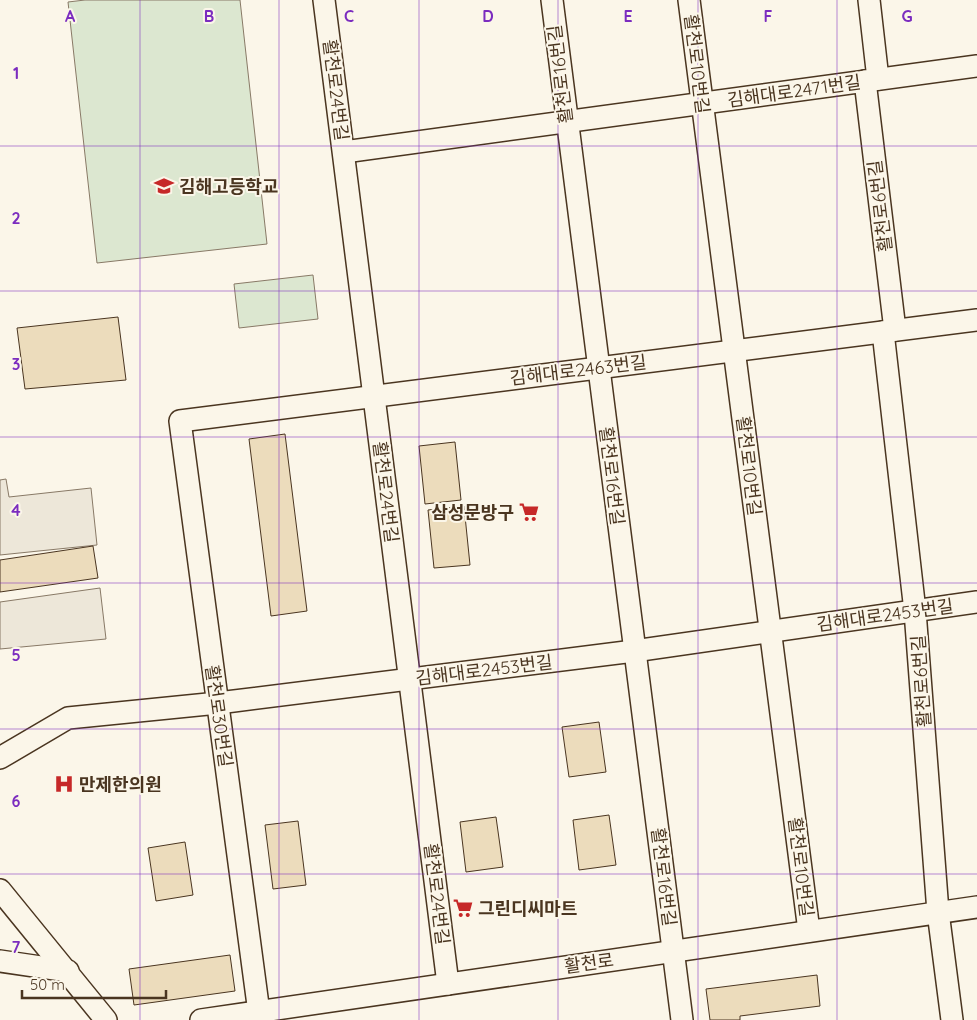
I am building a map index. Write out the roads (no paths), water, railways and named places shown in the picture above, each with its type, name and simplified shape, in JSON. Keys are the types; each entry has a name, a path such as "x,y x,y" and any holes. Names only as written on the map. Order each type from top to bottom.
{"street":[{"name":"활천로24번길","path":"324,0 448,984"},
{"name":"활천로16번길","path":"552,0 566,122 682,1020"},
{"name":"활천로10번길","path":"689,0 810,931"},
{"name":"활천로6번길","path":"869,0 872,80 889,331 915,611 938,912 952,1020"},
{"name":"김해대로2471번길","path":"344,152 977,66"},
{"name":"김해대로2463번길","path":"180,421 977,320"},
{"name":"활천로30번길","path":"180,421 259,1016"},
{"name":"김해대로2453번길","path":"0,758 68,718 218,703 634,651 977,602"},
{"path":"0,890 68,971 106,1020"},
{"name":"활천로","path":"200,1020 259,1016 448,984 977,907"},
{"path":"0,960 68,971"}],"place":[{"name":"김해고등학교","path":"164,186"},
{"name":"삼성문방구","path":"529,512"},
{"name":"만제한의원","path":"64,784"},
{"name":"그린디씨마트","path":"463,908"}]}
